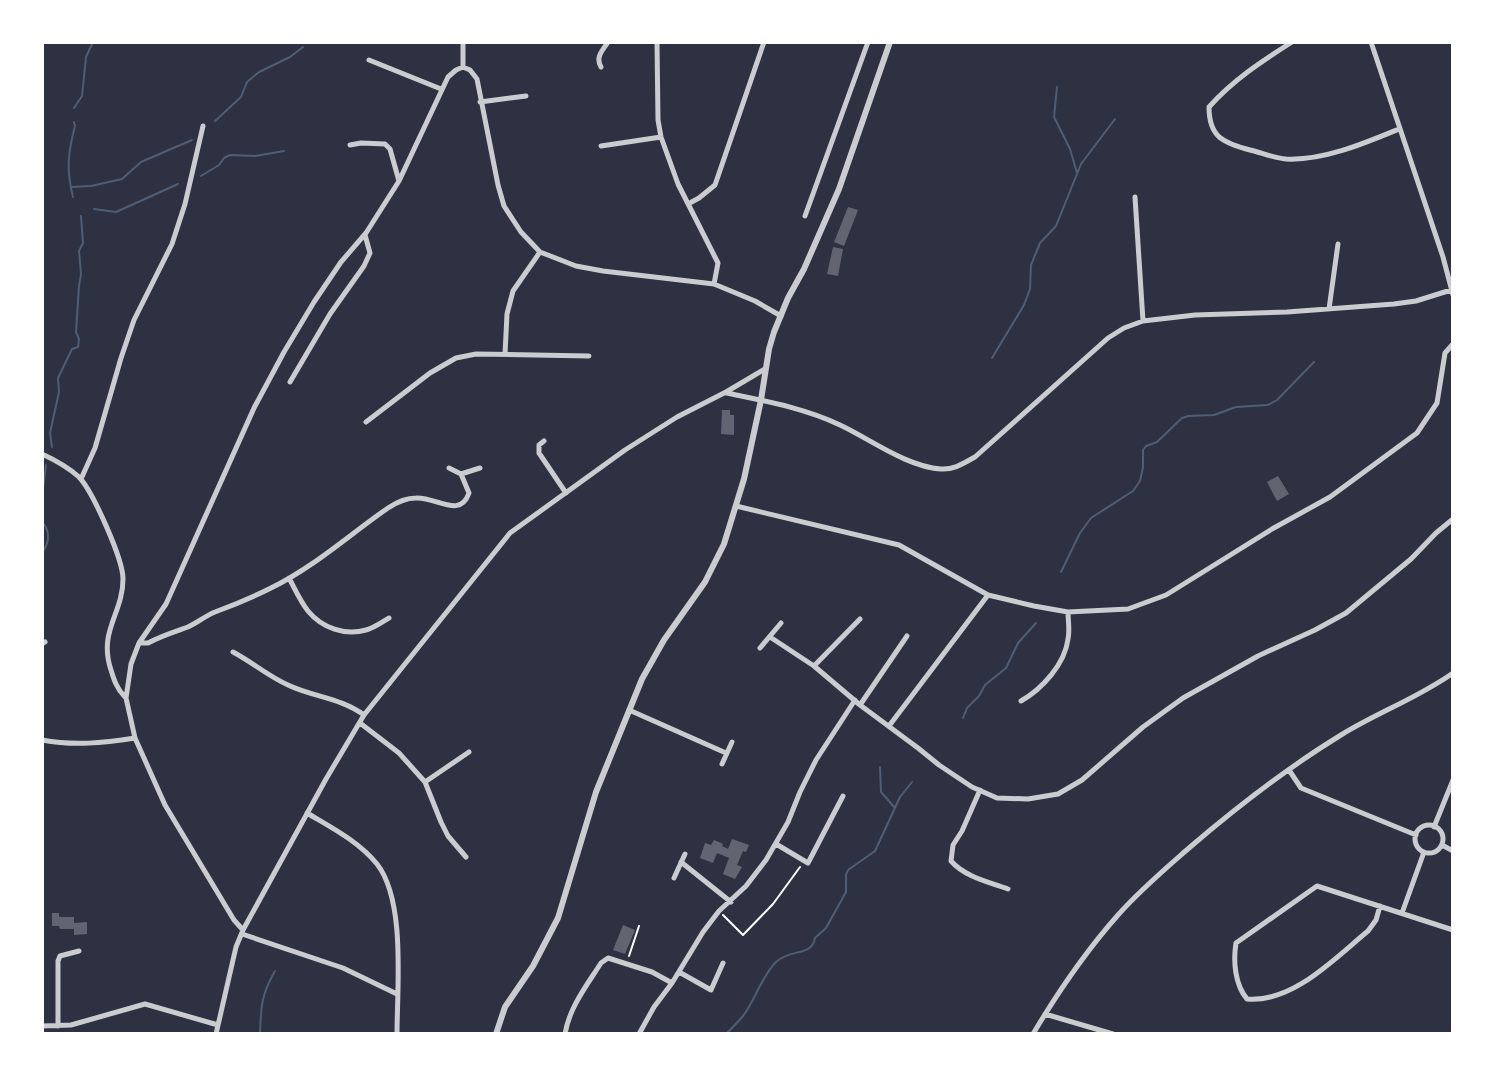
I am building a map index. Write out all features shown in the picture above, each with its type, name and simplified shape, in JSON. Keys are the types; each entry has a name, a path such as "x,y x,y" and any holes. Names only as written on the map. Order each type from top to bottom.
{"street":[{"path":"463,42 463,67"},
{"path":"601,67 599,57 608,42"},
{"path":"688,204 715,185 764,42"},
{"path":"805,216 868,42"},
{"path":"496,1034 505,1007 533,966 558,918 596,792 653,657 718,558 736,506 761,400 769,349 839,189 890,42"},
{"path":"1292,42 1243,74 1209,107 1209,121 1216,135 1230,145 1284,159 1308,158 1340,150 1399,129"},
{"path":"726,392 808,412 900,456 943,470 957,467 975,457 1108,338 1143,321 1416,301 1452,292 1371,42"},
{"path":"655,43 661,137 678,184 718,263 714,284"},
{"path":"369,60 441,89"},
{"path":"397,994 343,968 242,932 165,805 135,738 126,698 131,664 139,643 166,604 254,408 284,352 314,302 365,234 399,181 448,77 463,67 477,79 504,206 521,232 540,252 589,269 714,284 781,316"},
{"path":"480,102 526,96"},
{"path":"81,479 95,448 134,320 172,244 185,204 203,126"},
{"path":"601,146 661,137"},
{"path":"350,145 385,144 390,149 399,181"},
{"path":"1135,197 1143,321"},
{"path":"290,382 330,314 364,266 370,253 365,234"},
{"path":"1329,309 1338,244"},
{"path":"505,354 507,314 513,291 540,252"},
{"path":"1443,257 1453,253"},
{"path":"736,506 899,545 988,595 1068,612 1128,609 1166,595 1341,489 1417,433 1437,403 1442,364 1445,353 1453,344"},
{"path":"366,422 430,373 456,358 476,354 589,356"},
{"path":"216,1034 242,932 359,723 510,533 625,450 766,368"},
{"path":"544,441 539,445 539,453 566,493"},
{"path":"42,454 58,461 81,479 101,515 122,571 122,588 110,627 106,655 115,682 126,698"},
{"path":"139,643 148,643 272,588 330,553 405,499 418,497 459,506 466,501 469,493 461,474 449,468"},
{"path":"461,474 480,468"},
{"path":"770,637 814,666 939,765 980,790 997,798 1028,799 1058,794 1082,780 1143,727 1183,698 1258,656 1346,613 1453,519"},
{"path":"289,578 310,613 334,629 366,630 389,618"},
{"path":"889,726 988,595"},
{"path":"1021,701 1033,694 1062,658 1069,638 1068,612"},
{"path":"814,666 860,619"},
{"path":"760,648 781,623"},
{"path":"639,1034 703,932 719,911 746,886 776,844 816,760 907,636"},
{"path":"243,647 236,654 287,685 340,702 364,715"},
{"path":"1033,1034 1091,947 1147,885 1232,812 1311,754 1371,717 1407,702 1453,673"},
{"path":"629,710 726,753"},
{"path":"359,723 399,753 425,782 448,836 466,857"},
{"path":"42,740 94,744 135,738"},
{"path":"722,764 732,742"},
{"path":"425,782 469,752"},
{"path":"462,757 469,763"},
{"path":"1289,770 1301,788 1416,835"},
{"path":"1434,827 1453,780"},
{"path":"980,790 953,845 951,861 967,873 1008,889"},
{"path":"776,844 808,863 843,796"},
{"path":"307,813 350,838 372,858 385,877 394,904 397,932 397,1034"},
{"path":"1424,826 1434,827 1442,833 1442,845 1436,851 1424,852 1416,843 1416,835 1424,826"},
{"path":"1442,845 1453,851"},
{"path":"1402,913 1424,852"},
{"path":"674,878 685,854"},
{"path":"681,862 731,902"},
{"path":"1380,906 1376,920 1368,931 1300,985 1278,996 1259,1000 1247,999 1241,991 1234,955 1236,943 1317,886 1380,906 1402,913 1453,930"},
{"path":"58,1026 58,961 60,956 79,951"},
{"path":"565,1034 575,1004 601,963 608,958 652,972 672,983"},
{"path":"679,972 711,990 723,963"},
{"path":"42,1026 82,1023 145,1004 218,1025"},
{"path":"1045,1014 1113,1034"}],"path":[{"path":"719,911 743,935 773,904 803,861"},
{"path":"625,965 639,926"}],"building":[{"path":"848,207 858,210 844,246 834,242"},
{"path":"833,247 843,249 838,276 827,274"},
{"path":"722,410 730,410 730,415 734,415 734,435 721,434"},
{"path":"1278,476 1289,494 1277,501 1267,482"},
{"path":"732,839 749,845 737,865 742,867 735,879 723,874 729,858 717,853 713,863 700,858 705,843 711,845 714,840 728,849"},
{"path":"52,913 59,913 59,917 74,917 74,923 87,922 87,934 74,935 74,929 52,926"},
{"path":"623,925 635,930 625,954 613,950"}],"waterway":[{"path":"74,108 82,96 86,57 93,42"},
{"path":"215,121 241,97 247,82 303,47"},
{"path":"1057,87 1054,117 1070,149 1077,173"},
{"path":"992,358 1024,305 1030,289 1031,265 1040,243 1056,226 1081,164 1115,119"},
{"path":"73,197 69,161 74,122"},
{"path":"71,187 122,179 141,162 192,140"},
{"path":"201,176 230,155 255,156 284,151"},
{"path":"94,209 116,212 178,184"},
{"path":"52,447 50,433 59,392 58,378 72,349 78,347 79,251 83,243 81,216"},
{"path":"1061,572 1091,518 1133,491 1140,481 1146,446 1157,442 1182,418 1214,415 1236,407 1268,405 1277,400 1314,362"},
{"path":"42,497 46,465"},
{"path":"42,522 48,538 42,553"},
{"path":"963,718 985,685 1006,668 1018,643 1036,623"},
{"path":"880,767 881,792 895,808"},
{"path":"726,1034 743,1016 776,962 810,948 826,928 846,892 848,870 875,851 900,797 912,782"},
{"path":"260,1034 263,1001 275,971"}]}
